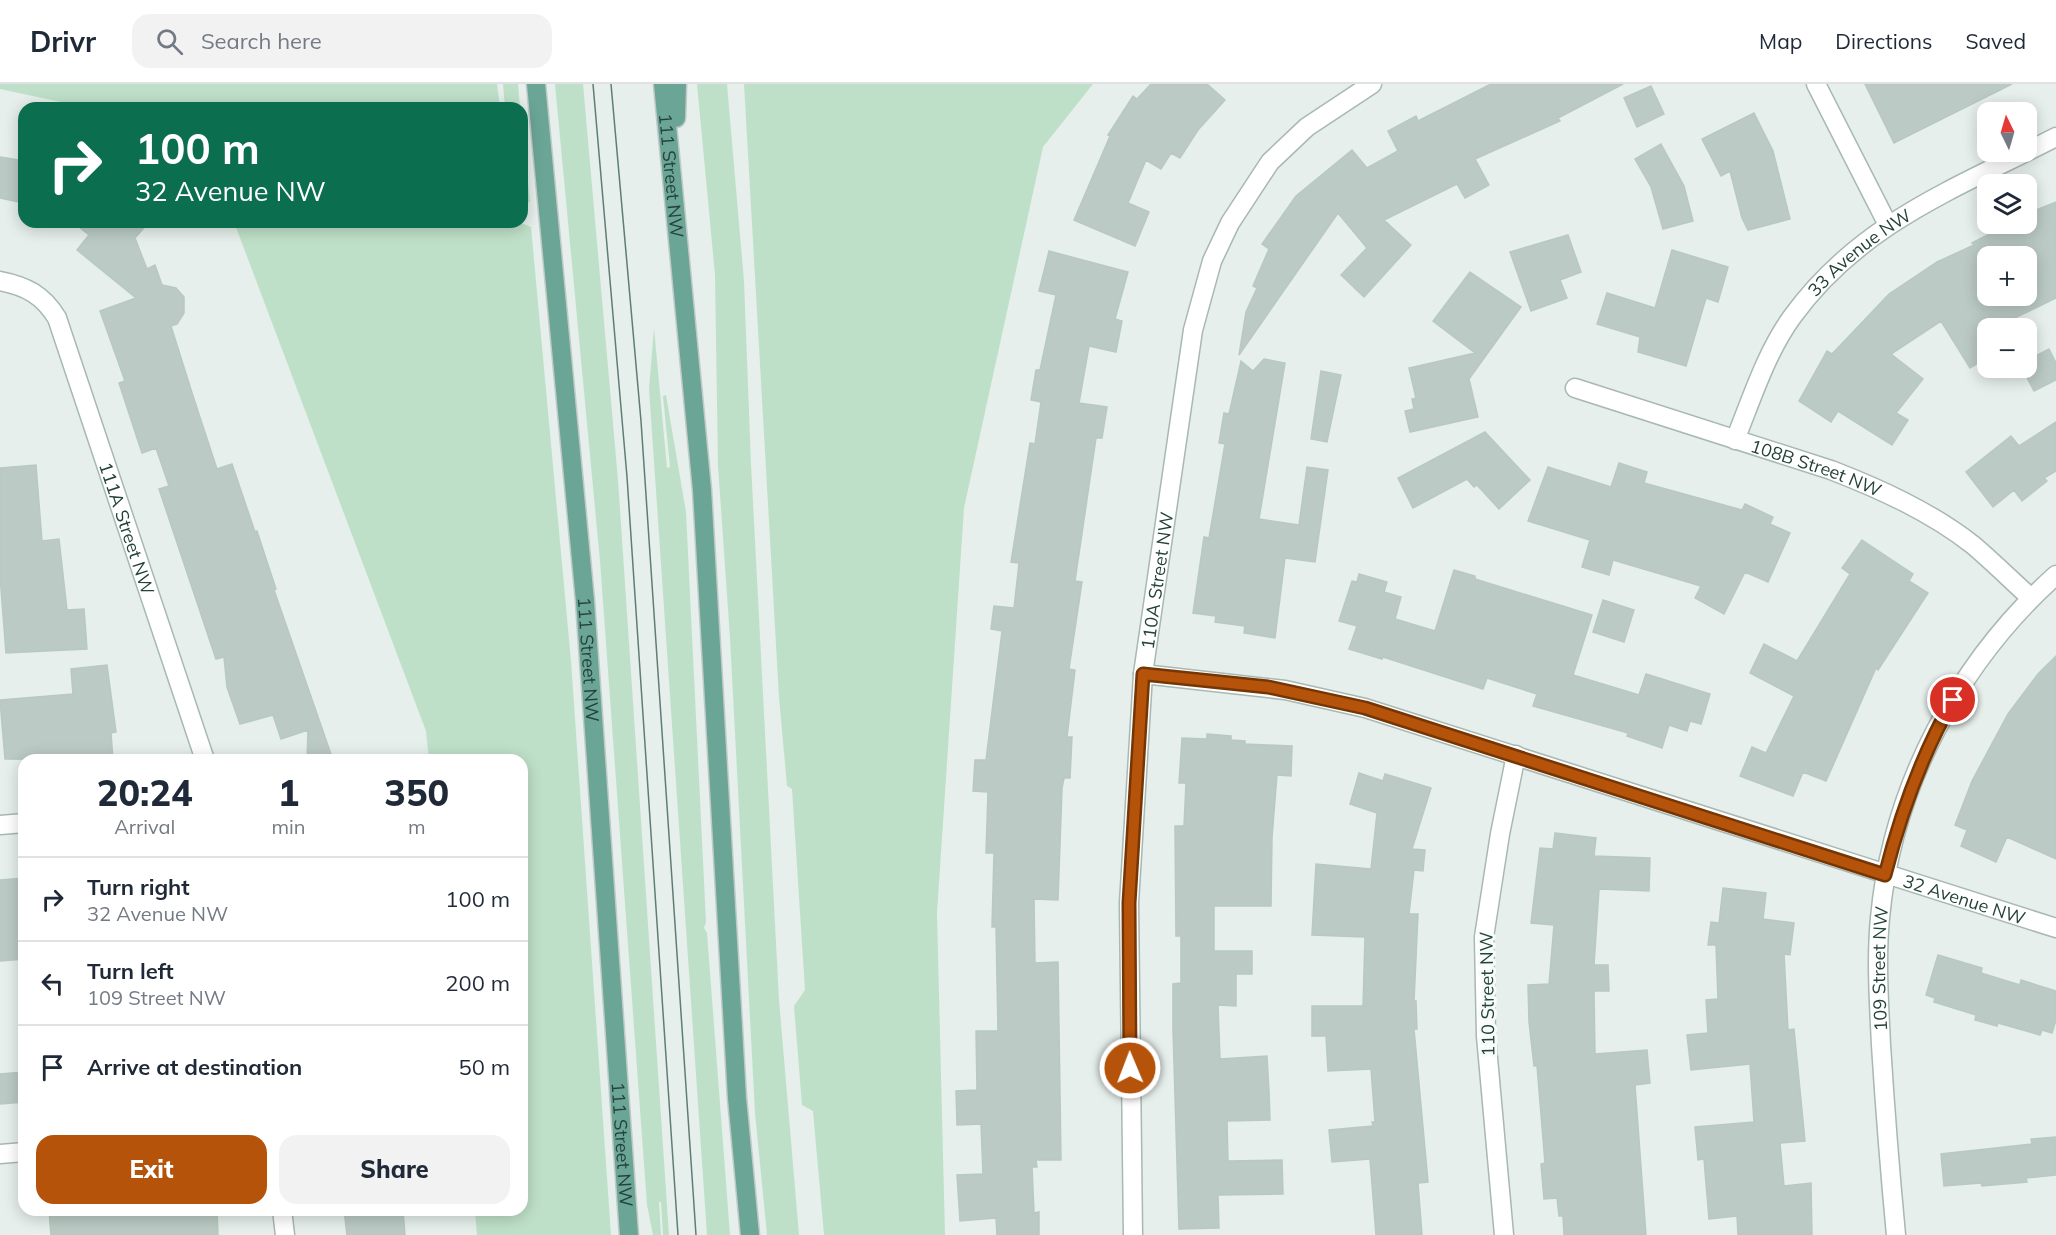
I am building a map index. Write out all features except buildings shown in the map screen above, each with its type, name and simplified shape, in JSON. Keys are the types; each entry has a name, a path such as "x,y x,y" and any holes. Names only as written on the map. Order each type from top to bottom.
{"main road":[{"name":"111 Street NW","path":"536,84 585,601 630,1235"},
{"name":"111 Street NW","path":"663,84 702,490 737,1098 750,1235"},
{"path":"674,197 677,84"}],"street":[{"name":"110A Street NW","path":"1133,1235 1128,938 1143,674 1193,330 1212,261 1230,222 1270,162 1307,127 1372,84"},
{"path":"1816,84 1888,225"},
{"name":"33 Avenue NW","path":"1735,440 1764,367 1791,318 1818,285 1850,253 1888,225 2056,137"},
{"name":"111A Street NW","path":"0,281 34,292 44,300 61,328 203,754"},
{"name":"108B Street NW","path":"1575,388 1852,478 1920,511 1971,544 2031,598"},
{"name":"109 Street NW","path":"1896,1235 1878,994 1878,953 1885,875 1897,825 1914,777 1935,731 1962,684 1986,649 2031,598 2056,575"},
{"name":"32 Avenue NW","path":"1143,674 1252,685 1317,696 1516,755 2056,928"},
{"name":"110 Street NW","path":"1503,1235 1486,1036 1484,937 1498,845 1516,755"},
{"path":"0,825 18,824"},
{"path":"0,1154 18,1152"},
{"path":"283,1216 285,1235"}],"green space":[{"path":"0,84 497,84 499,102 61,102 0,89"},
{"path":"503,84 518,84 520,102 504,102"},
{"path":"555,84 583,84 618,480 669,1235 663,1235 661,1202 659,1202 661,1235 653,1235 647,1205 600,561"},
{"path":"697,84 727,84 744,281 751,464 779,1000 799,1235 767,1235 755,1113 730,638 718,466 715,275"},
{"path":"744,84 1093,84 1043,147 964,508 937,913 945,1235 824,1235 813,1111 802,1105 794,1006 805,990 792,789 787,786 779,697"},
{"path":"531,227 571,661 611,1235 477,1235 475,1216 528,1216 528,754 428,754 426,731 236,228"},
{"path":"654,328 667,468 670,467 663,396 666,395 686,512 706,922 704,928 707,933 730,1235 707,1235 649,389"}],"tram line":[{"path":"593,84 627,477 678,1235"},
{"path":"611,84 641,421 696,1235"}],"route":[{"path":"1130,1068 1129,903 1143,674 1268,687 1365,708 1885,875 1897,825 1914,777 1935,731 1953,700"}]}
